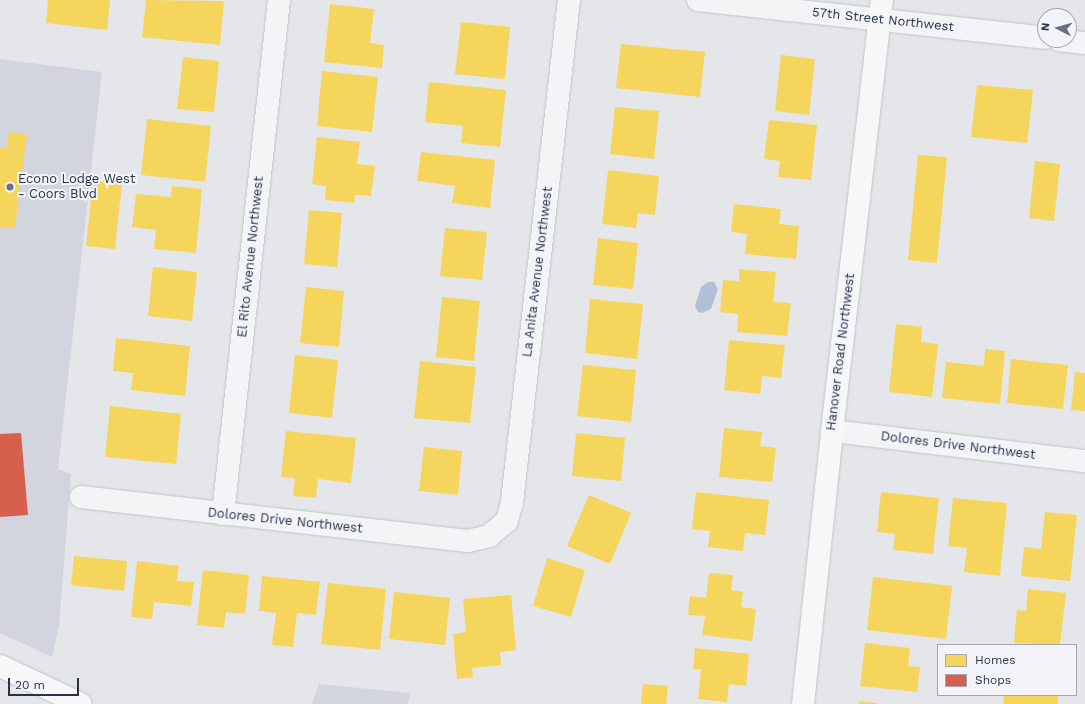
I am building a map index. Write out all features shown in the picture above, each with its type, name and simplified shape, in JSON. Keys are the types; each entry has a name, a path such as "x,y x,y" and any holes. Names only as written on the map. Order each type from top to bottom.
{"street":[{"name":"El Rito Avenue Northwest","path":"223,514 279,0"},
{"name":"La Anita Avenue Northwest","path":"489,536 506,521 512,502 569,0"},
{"name":"57th Street Northwest","path":"698,0 881,10 1037,37"},
{"name":"Hanover Road Northwest","path":"803,704 832,431 881,10"},
{"name":"Dolores Drive Northwest","path":"832,431 1085,460"},
{"name":"Dolores Drive Northwest","path":"81,497 468,541 489,536"},
{"path":"0,666 81,704"}],"shaded area":[{"path":"0,59 102,72 58,469 71,474 59,626 52,657 0,633"},
{"path":"319,684 410,693 408,704 312,704"}],"water":[{"path":"708,282 714,282 718,289 711,309 702,313 698,312 695,306 701,287"}],"building: Homes":[{"path":"48,0 110,0 107,30 46,23"},
{"path":"146,0 224,1 220,45 142,37"},
{"path":"330,4 374,9 370,43 384,45 382,68 324,62"},
{"path":"461,22 510,27 505,79 455,74"},
{"path":"621,44 705,52 700,97 616,88"},
{"path":"781,55 815,59 809,115 775,111"},
{"path":"183,57 219,61 214,112 177,109"},
{"path":"322,71 378,77 372,132 317,126"},
{"path":"429,82 506,90 500,147 461,143 463,126 425,122"},
{"path":"977,85 1033,90 1027,143 971,137"},
{"path":"615,107 659,111 654,159 610,154"},
{"path":"147,119 211,126 205,182 141,175"},
{"path":"769,120 817,125 811,180 778,177 780,161 764,159"},
{"name":"Econo Lodge West - Coors Blvd","path":"9,132 27,134 15,228 0,227 0,147 7,147"},
{"path":"317,137 360,142 357,164 375,166 371,196 355,195 354,203 325,200 326,186 312,184"},
{"path":"421,152 495,160 490,208 452,203 455,186 417,181"},
{"path":"918,155 947,157 937,263 908,260"},
{"path":"1035,161 1060,164 1054,221 1029,218"},
{"path":"608,170 659,176 655,215 638,213 636,228 602,224"},
{"path":"93,180 122,183 115,249 86,246"},
{"path":"172,186 202,189 196,253 154,249 156,230 132,227 136,194 171,197"},
{"path":"734,204 781,209 779,224 799,226 796,259 745,254 747,234 731,232"},
{"path":"309,210 342,213 337,267 304,264"},
{"path":"445,228 487,232 482,280 440,276"},
{"path":"598,238 638,243 633,289 593,285"},
{"path":"153,267 197,272 192,321 148,316"},
{"path":"739,269 776,272 773,302 791,303 787,336 737,332 738,314 720,312 723,280 739,281"},
{"path":"306,287 344,291 339,347 300,343"},
{"path":"442,297 480,301 474,361 436,357"},
{"path":"590,299 643,304 637,359 585,353"},
{"path":"896,324 922,327 921,342 938,344 932,397 889,392"},
{"path":"116,338 190,346 185,396 131,390 133,373 113,371"},
{"path":"729,340 785,345 781,378 762,376 760,394 724,390"},
{"path":"985,349 1005,351 1000,404 942,398 946,362 984,366"},
{"path":"295,355 338,360 332,418 289,413"},
{"path":"1011,359 1068,365 1063,409 1007,403"},
{"path":"420,361 476,367 470,423 414,418"},
{"path":"583,365 636,370 631,422 577,416"},
{"path":"1075,372 1085,373 1085,411 1071,410"},
{"path":"110,406 181,414 176,464 105,457"},
{"path":"724,428 762,432 760,446 776,448 772,482 719,477"},
{"path":"286,431 356,438 351,483 318,479 316,498 293,496 295,478 281,477"},
{"path":"576,433 625,438 621,481 572,476"},
{"path":"424,447 462,451 458,495 419,491"},
{"path":"696,492 769,500 765,535 745,533 743,551 708,547 710,531 692,529"},
{"path":"881,492 939,498 933,554 893,550 895,534 877,532"},
{"path":"589,495 631,513 610,564 567,546"},
{"path":"953,498 1007,503 1000,576 964,572 967,548 948,546"},
{"path":"1045,512 1077,515 1070,581 1021,576 1024,547 1041,549"},
{"path":"74,556 127,561 124,591 71,585"},
{"path":"547,558 585,570 571,617 533,606"},
{"path":"137,561 179,566 177,581 194,582 191,606 154,602 152,619 131,617"},
{"path":"203,570 249,575 245,614 226,612 224,628 197,625"},
{"path":"709,573 733,575 731,590 743,592 741,607 756,609 752,641 702,635 705,616 688,615 690,596 706,598"},
{"path":"262,576 320,582 316,615 297,613 293,647 272,645 276,613 259,611"},
{"path":"873,577 952,586 946,639 867,630"},
{"path":"328,583 386,589 380,650 321,644"},
{"path":"1028,589 1066,593 1060,644 1014,643 1017,610 1026,611"},
{"path":"394,592 450,598 445,645 389,639"},
{"path":"511,595 516,650 500,652 501,665 472,668 473,677 457,679 453,634 466,632 463,599"},
{"path":"865,643 910,648 908,666 920,667 917,692 860,686"},
{"path":"695,648 749,654 746,686 729,684 727,702 698,699 701,669 693,669"},
{"path":"643,684 668,686 666,704 641,704"},
{"path":"1004,696 1058,696 1058,704 1003,704"},
{"path":"860,701 877,703 877,704 859,704"}],"building: Shops":[{"path":"21,433 28,515 0,517 0,434"}],"place":[{"name":"Econo Lodge West - Coors Blvd","path":"10,187"}]}
